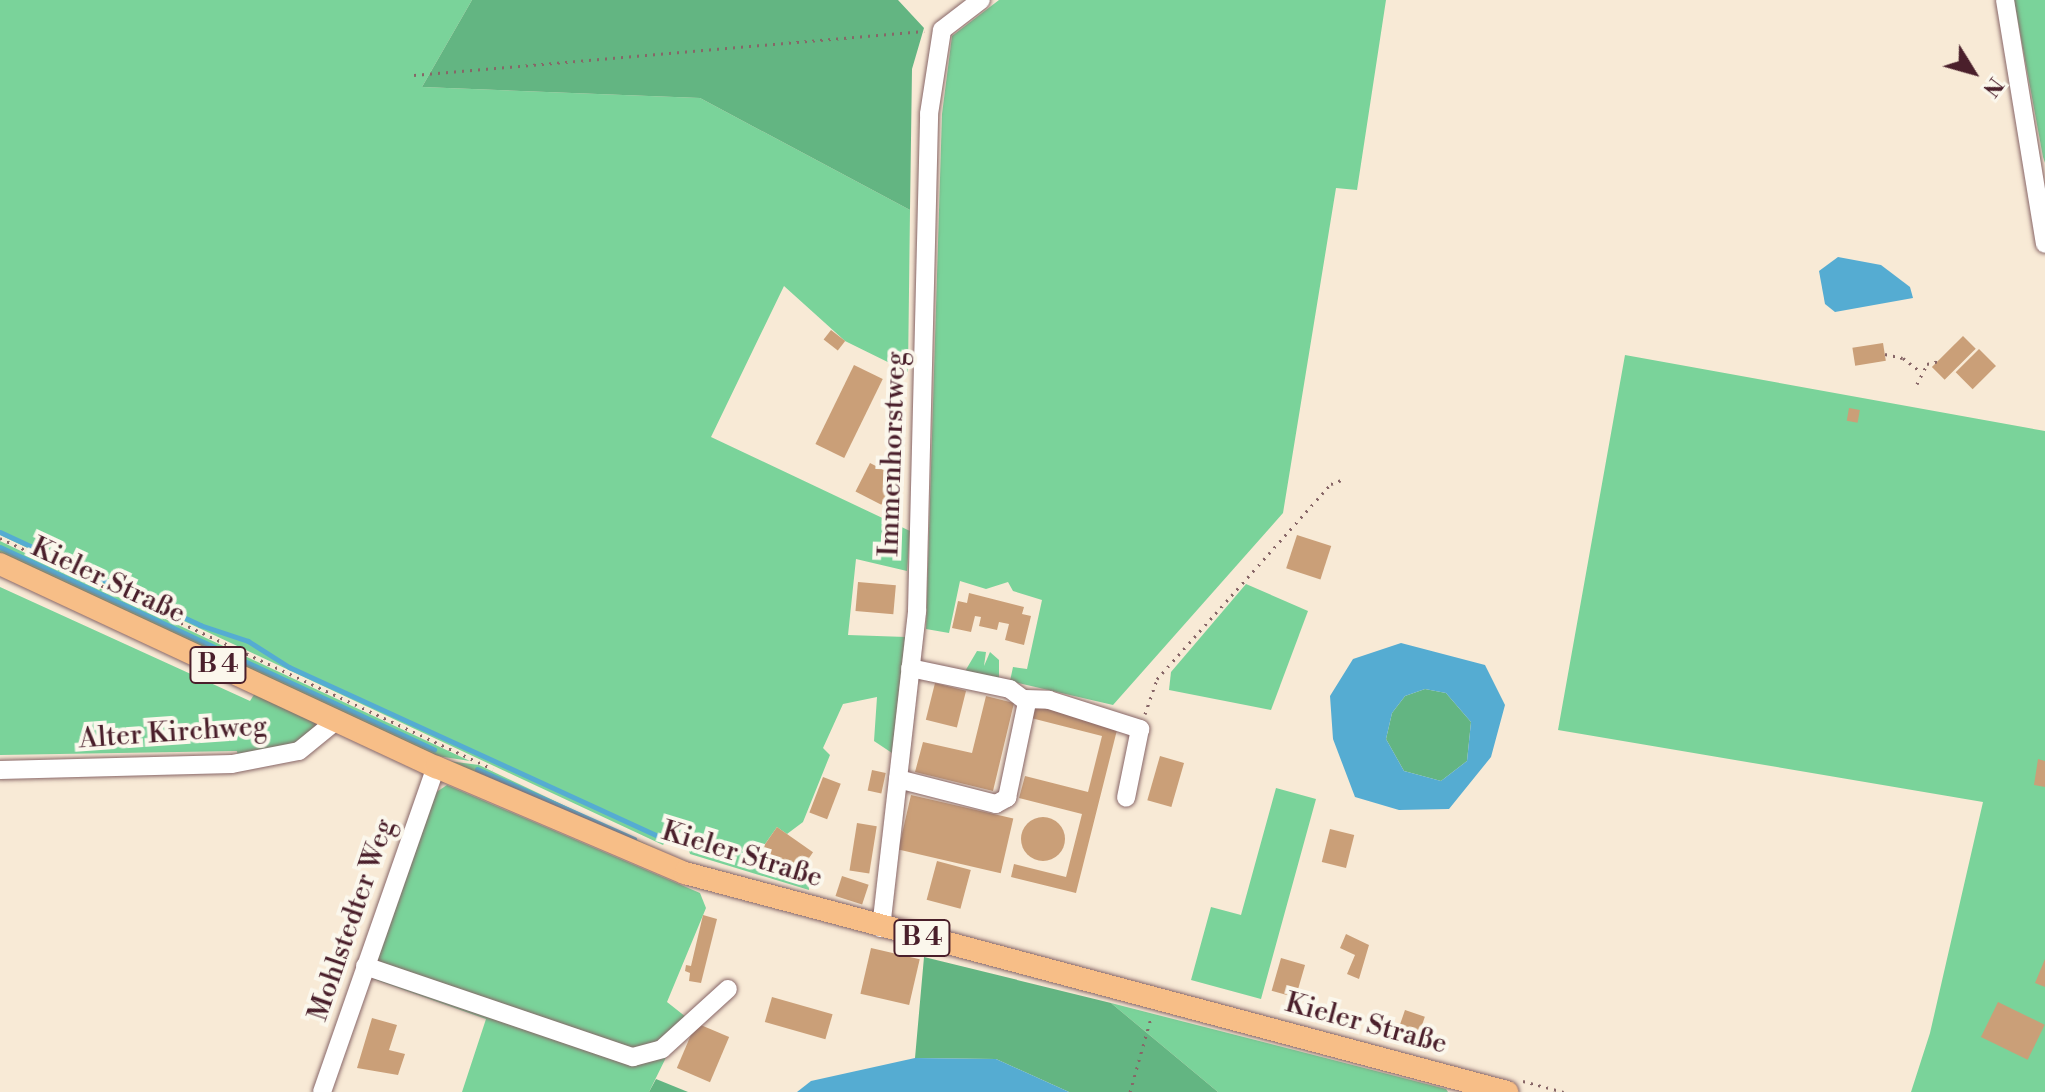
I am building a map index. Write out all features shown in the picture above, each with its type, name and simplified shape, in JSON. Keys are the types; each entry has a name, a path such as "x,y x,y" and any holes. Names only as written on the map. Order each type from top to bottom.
{"main road":[{"name":"Kieler Straße","path":"0,564 436,767 685,873 881,928 1156,999 1460,1086 1507,1092"}],"street":[{"path":"942,30 981,0"},
{"path":"2005,0 2045,244"},
{"name":"Immenhorstweg","path":"881,928 917,611 929,114 942,30"},
{"path":"910,668 1010,689 1025,699 1049,700 1140,729 1126,798"},
{"path":"898,779 996,804 1007,798 1025,699"},
{"name":"Alter Kirchweg","path":"0,770 232,764 299,751 337,720"},
{"name":"Mohlstedter Weg","path":"322,1092 436,767"},
{"path":"365,966 633,1057 662,1049 728,989"}],"path":[{"path":"414,75 942,30"},
{"path":"1885,354 1903,358 1921,372"},
{"path":"1917,384 1927,364 1939,361"},
{"path":"1140,729 1157,679 1331,484 1344,479"},
{"path":"0,538 476,761"},
{"path":"1130,1092 1156,999"}],"green space":[{"path":"0,0 472,0 422,87 700,98 910,210 908,372 845,341 784,286 711,437 910,531 907,571 856,559 848,635 906,637 892,753 874,741 877,697 843,704 823,748 830,755 803,822 787,834 777,827 760,851 795,876 801,869 808,873 809,890 690,854 687,844 669,836 663,845 0,535"},
{"path":"472,0 898,0 924,28 912,69 910,210 700,98 422,87"},
{"path":"999,0 1386,0 1357,190 1336,188 1283,513 1113,705 1010,681 1013,667 1027,669 1042,600 1013,591 1008,582 986,589 960,581 949,633 926,629 942,114 952,36"},
{"path":"2014,0 2045,0 2045,163 2043,157"},
{"path":"1625,355 2045,431 2045,1092 1911,1092 1930,1033 1983,802 1558,730"},
{"path":"0,541 470,761 437,756 0,553"},
{"path":"1246,584 1308,611 1271,710 1169,690 1171,672"},
{"path":"0,587 250,701 255,693 321,724 297,746 238,758 237,751 0,755"},
{"path":"977,651 986,652 984,666 990,652 999,660 999,681 964,673"},
{"path":"1425,689 1446,693 1471,722 1467,761 1441,781 1404,771 1386,739 1392,713 1405,696"},
{"path":"448,761 479,765 681,861"},
{"path":"447,785 700,893 706,908 667,1002 686,1017 649,1092 462,1092 486,1019 373,979 379,966 374,959 435,793"},
{"path":"1276,788 1316,799 1261,999 1191,980 1211,907 1241,915"},
{"path":"924,957 1111,1003 1218,1092 1069,1092 996,1059 915,1058"},
{"path":"1111,1003 1446,1089 1448,1092 1218,1092"},
{"path":"656,1079 688,1092 649,1092"}],"water":[{"path":"1838,257 1881,265 1910,287 1913,298 1835,312 1825,304 1819,271"},
{"path":"1401,643 1485,665 1505,705 1491,757 1449,809 1399,810 1355,797 1333,739 1330,696 1353,659","holes":["1425,689 1446,693 1471,722 1467,761 1441,781 1404,771 1386,739 1392,713 1405,696"]},
{"path":"915,1058 996,1059 1069,1092 797,1092 811,1081"}],"building":[{"path":"831,330 845,341 838,351 824,339"},
{"path":"1963,336 1976,349 1945,380 1932,367"},
{"path":"1883,343 1886,361 1855,366 1852,348"},
{"path":"1979,349 1996,366 1973,389 1956,372"},
{"path":"854,365 883,379 844,458 815,444"},
{"path":"1849,408 1860,410 1858,423 1847,421"},
{"path":"870,463 896,476 881,505 855,492"},
{"path":"1297,535 1331,546 1320,579 1286,568"},
{"path":"858,582 896,585 893,614 855,611"},
{"path":"969,593 1024,607 1022,614 1031,616 1024,645 1005,640 1009,624 999,622 997,630 979,626 981,617 975,616 971,632 952,628 958,601 967,603"},
{"path":"935,683 966,691 957,728 926,720"},
{"path":"986,696 1014,703 993,791 915,772 923,742 972,753"},
{"path":"1034,705 1118,726 1076,893 1011,877 1014,864 1066,877 1082,814 1019,798 1025,776 1088,792 1102,736 1031,718"},
{"path":"1160,756 1184,763 1171,807 1147,800"},
{"path":"2038,759 2045,761 2045,787 2034,785"},
{"path":"872,770 886,773 881,793 868,791"},
{"path":"823,777 841,784 827,819 809,812"},
{"path":"911,795 1013,819 1001,873 898,850"},
{"path":"1043,817 1059,823 1065,839 1059,855 1043,861 1027,855 1021,839 1027,823"},
{"path":"857,823 877,826 869,874 849,870"},
{"path":"777,827 813,852 796,876 760,851"},
{"path":"1330,829 1354,835 1346,868 1322,862"},
{"path":"937,861 971,870 960,909 927,900"},
{"path":"842,876 869,885 862,905 836,896"},
{"path":"703,915 717,919 701,983 689,981 690,973 685,971 686,965 691,966"},
{"path":"1346,934 1369,945 1359,979 1347,974 1355,955 1340,948"},
{"path":"871,948 920,959 909,1005 860,994"},
{"path":"1281,958 1305,965 1296,998 1272,991"},
{"path":"2045,959 2045,987 2035,983"},
{"path":"772,997 833,1014 825,1039 765,1022"},
{"path":"1998,1002 2045,1025 2028,1060 1981,1037"},
{"path":"1405,1010 1425,1017 1415,1045 1395,1038"},
{"path":"372,1018 397,1025 389,1050 405,1054 398,1075 357,1068"},
{"path":"696,1023 729,1037 710,1082 677,1068"}],"waterway":[{"path":"0,532 200,625 248,641 289,667 662,838"},
{"path":"0,547 434,749"},
{"path":"477,769 634,839"}]}
